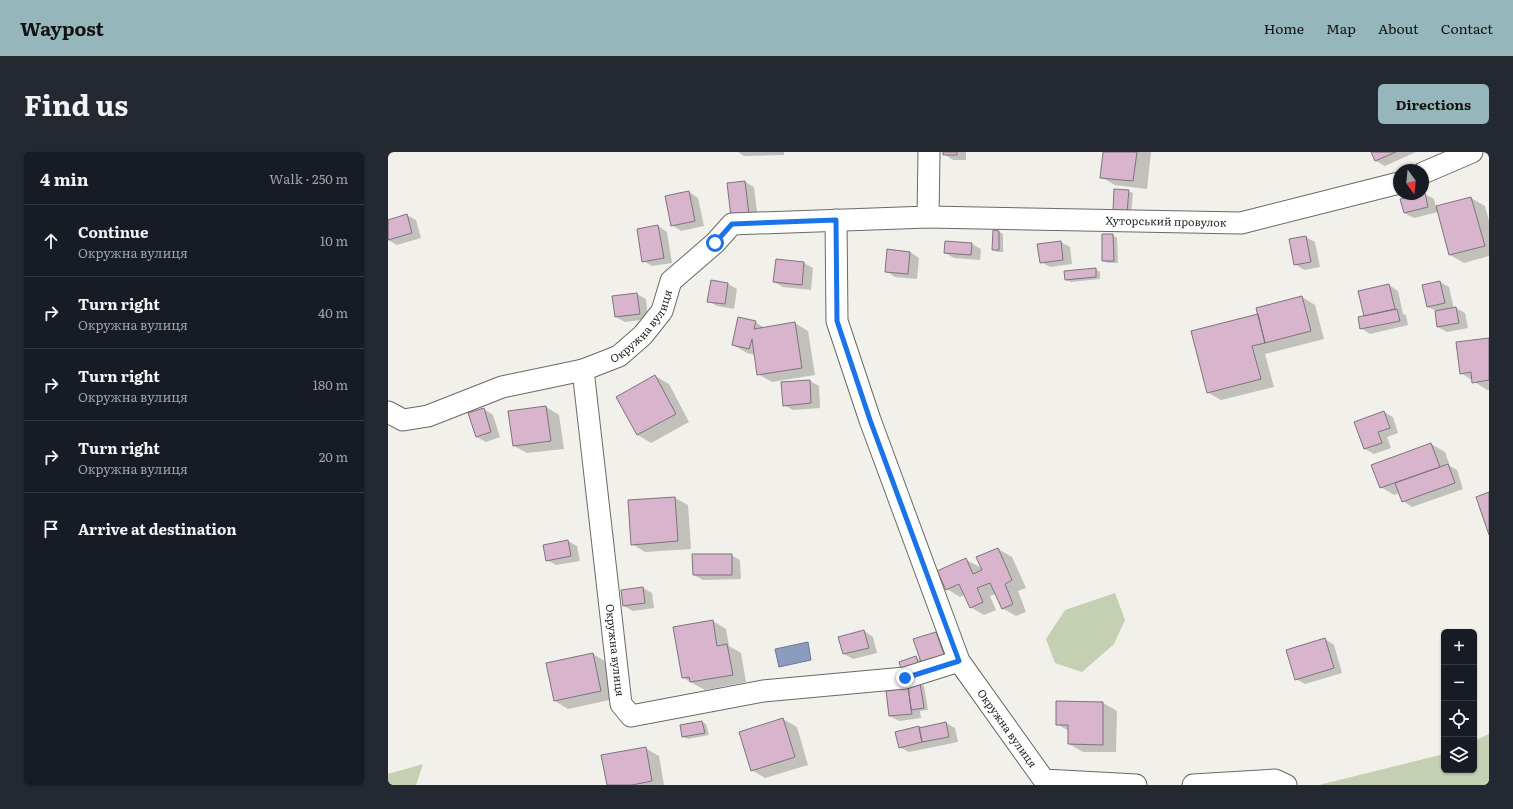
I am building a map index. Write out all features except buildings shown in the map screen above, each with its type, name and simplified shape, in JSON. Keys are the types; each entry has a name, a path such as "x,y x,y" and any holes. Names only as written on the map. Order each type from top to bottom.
{"street":[{"path":"928,217 929,152"},
{"path":"1428,164 1472,152"},
{"name":"Хуторський провулок","path":"928,217 1241,223 1393,185"},
{"name":"Окружна вулиця","path":"388,412 403,420 428,416 502,387 583,370 619,356 643,335 662,311 671,281 715,243 732,224 928,217"},
{"name":"Окружна вулиця","path":"836,220 837,321 870,420 959,661 1044,780 1136,785"},
{"name":"Окружна вулиця","path":"583,370 621,704 631,716 763,691 905,678 959,661"},
{"path":"1193,785 1280,782"}],"green space":[{"path":"1115,593 1125,620 1114,644 1082,672 1055,663 1046,639 1065,610"},
{"path":"1489,734 1489,785 1319,785 1441,755 1441,773 1477,773 1477,740"},
{"path":"423,764 416,785 388,785 388,774"}],"water":[{"path":"808,642 811,660 779,667 775,649"}],"route":[{"path":"715,243 732,224 836,220 837,321 870,420 959,661 905,678"}]}
